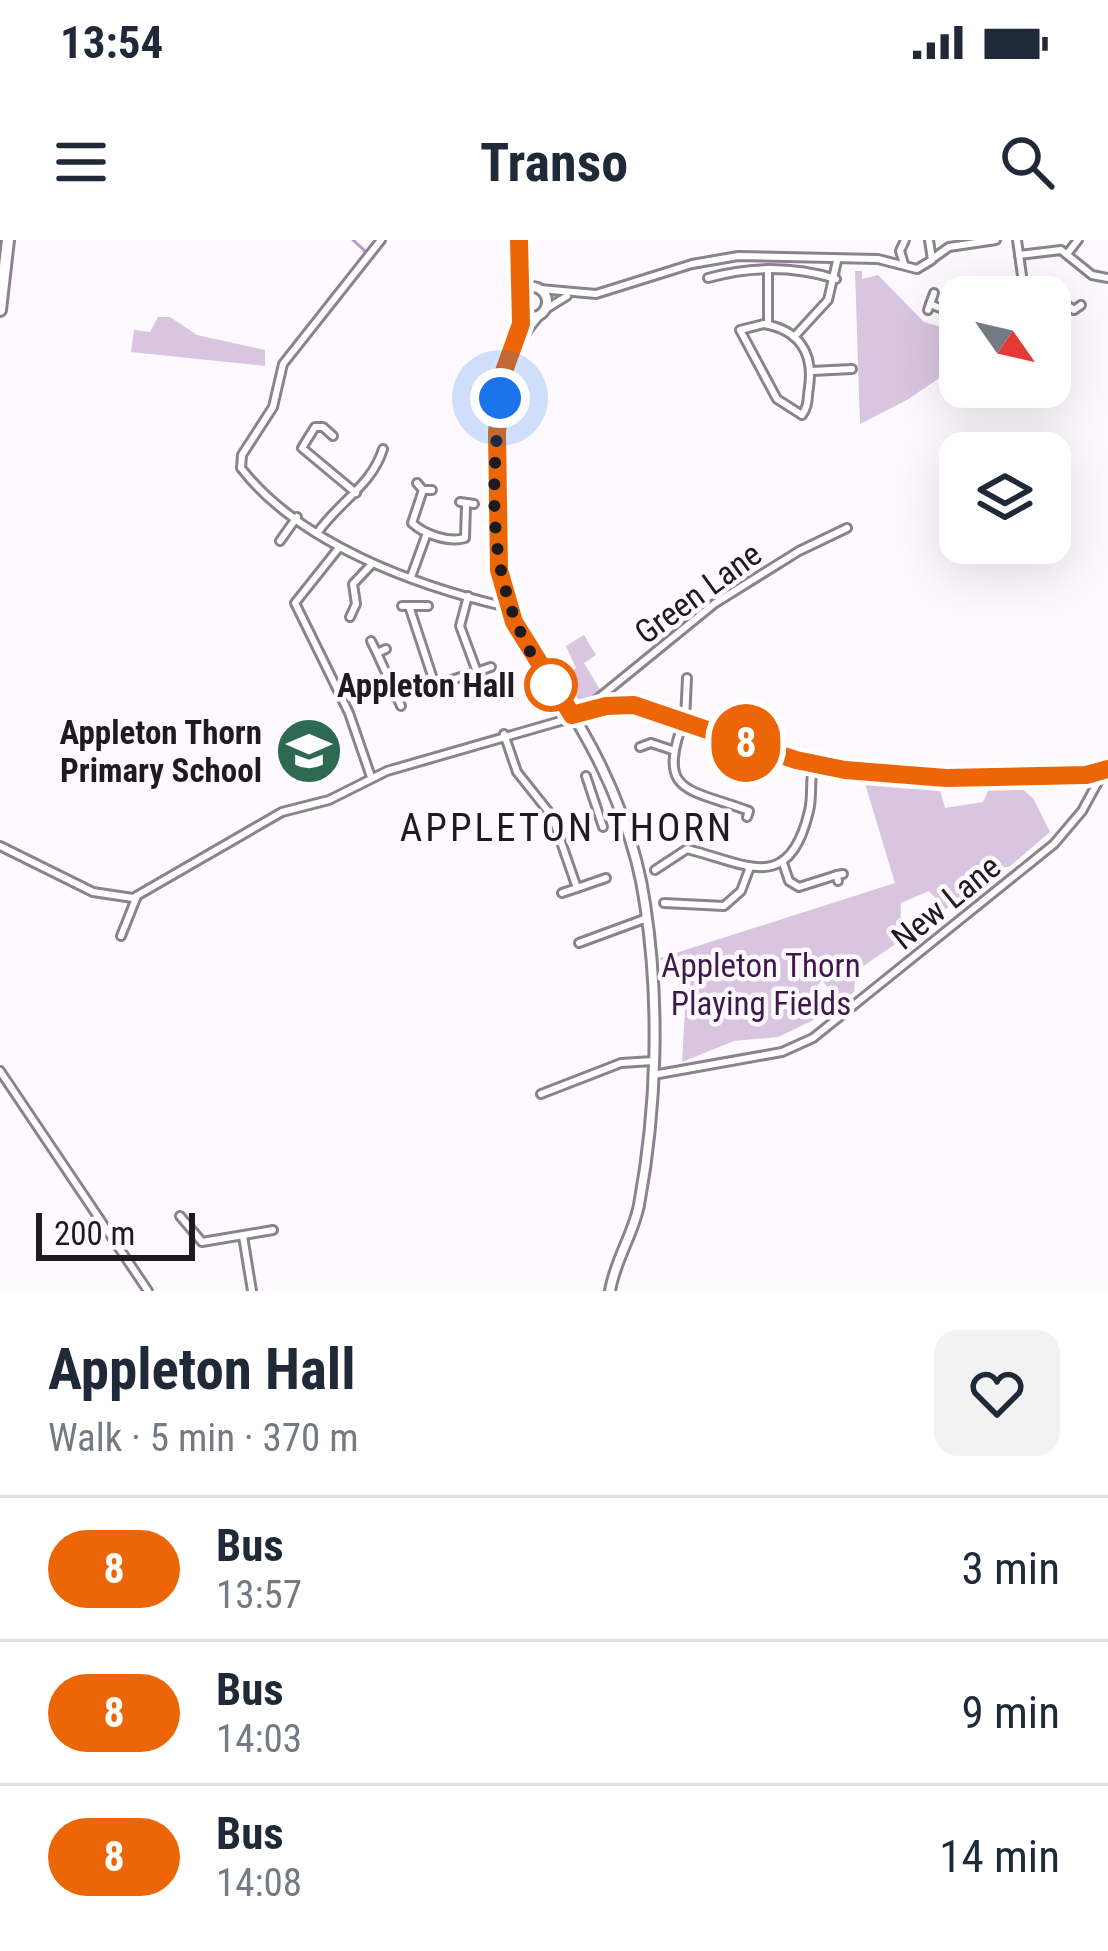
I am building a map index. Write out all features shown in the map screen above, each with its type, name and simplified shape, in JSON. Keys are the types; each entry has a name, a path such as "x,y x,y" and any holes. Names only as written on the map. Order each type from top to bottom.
{"highway":[{"path":"0,310 8,240"}],"main road":[{"path":"519,240 522,292 518,304 522,313 518,338 503,374 497,432 497,554 508,607 536,663 572,715 610,791 635,860 647,918 653,1075 638,1208 616,1261 610,1291"},
{"path":"518,338 546,309 546,296 520,261"},
{"path":"522,292 538,289"},
{"path":"522,313 537,316"}],"street":[{"path":"381,240 284,364 273,407 240,462 245,474 339,547 372,564 508,607"},
{"path":"932,260 929,240 950,247 996,240"},
{"path":"1017,240 1022,276"},
{"path":"1067,254 1078,240"},
{"path":"904,242 904,264"},
{"path":"878,259 904,242"},
{"path":"538,289 596,294 692,264 738,256 878,259 917,269 950,247"},
{"path":"1019,255 1055,250 1092,275 1108,278"},
{"path":"794,337 828,300 837,261"},
{"path":"708,278 768,269 836,279"},
{"path":"768,269 768,324"},
{"path":"934,292 929,307 939,310"},
{"path":"546,309 571,295"},
{"path":"1071,308 1082,305"},
{"path":"768,324 794,337 809,355 807,409 799,415 777,399 740,329 768,324"},
{"path":"812,371 852,369"},
{"path":"333,436 316,425 302,448 356,493"},
{"path":"318,532 369,479 382,448"},
{"path":"424,487 412,523 427,533 465,538 467,504"},
{"path":"280,544 297,517"},
{"name":"Green Lane","path":"590,710 590,705 714,604 799,550 847,528"},
{"path":"411,577 427,533"},
{"path":"339,547 295,603 349,713 371,777"},
{"path":"350,617 356,604 353,584 372,564"},
{"path":"468,596 460,626 477,672"},
{"path":"428,606 406,608 436,685"},
{"path":"371,641 399,702 491,668"},
{"path":"376,653 386,649"},
{"path":"686,678 684,720 672,750 671,769 681,784 749,811 747,817"},
{"path":"0,847 93,892 115,898 137,896 271,817 329,800 371,777 590,710 634,705 814,764 944,778 1106,770"},
{"path":"504,734 517,772 552,816 577,888"},
{"path":"640,747 651,743 672,750"},
{"path":"655,870 687,848 750,868 783,863 796,849 810,809 814,764"},
{"name":"New Lane","path":"653,1075 773,1054 813,1039 1045,852 1082,811 1106,770"},
{"path":"586,776 603,827"},
{"path":"593,798 610,791"},
{"path":"783,863 789,881 799,886 839,876"},
{"path":"663,903 724,906 741,891 750,868"},
{"path":"562,893 606,878"},
{"path":"121,936 137,896"},
{"path":"578,944 647,918"},
{"path":"541,1094 621,1063 653,1061"},
{"path":"0,1070 148,1291"},
{"path":"180,1216 202,1242 273,1230"},
{"path":"243,1236 252,1291"}],"green space":[{"path":"855,271 862,271 862,279 878,275 924,322 939,326 939,378 860,424"},
{"path":"158,317 170,317 197,335 265,350 265,366 131,352 134,330 150,332"},
{"path":"584,635 596,655 584,663 602,693 583,706 570,704 555,683 576,668 566,646"},
{"name":"Appleton Thorn Playing Fields","path":"863,777 938,784 945,808 983,802 989,789 1017,785 1033,798 1050,832 1010,866 965,880 960,901 945,909 929,891 901,903 900,941 856,971 854,992 840,1003 822,980 815,989 818,1018 778,1037 734,1041 682,1062 686,993 660,958 895,883"}],"waterway":[{"path":"353,240 365,251"}],"bus line":[{"name":"8","path":"519,240 521,324 503,374 497,432 497,554 503,593 514,622 572,715 634,705 796,760 882,774 944,778 1093,774 1108,769"}],"place":[{"name":"Appleton Hall","path":"551,685"},
{"name":"Appleton Thorn Primary School","path":"309,751"}],"district":[{"name":"APPLETON THORN","path":"567,828"}],"route":[{"path":"500,398 496,500 503,593 514,622 551,685"}]}
